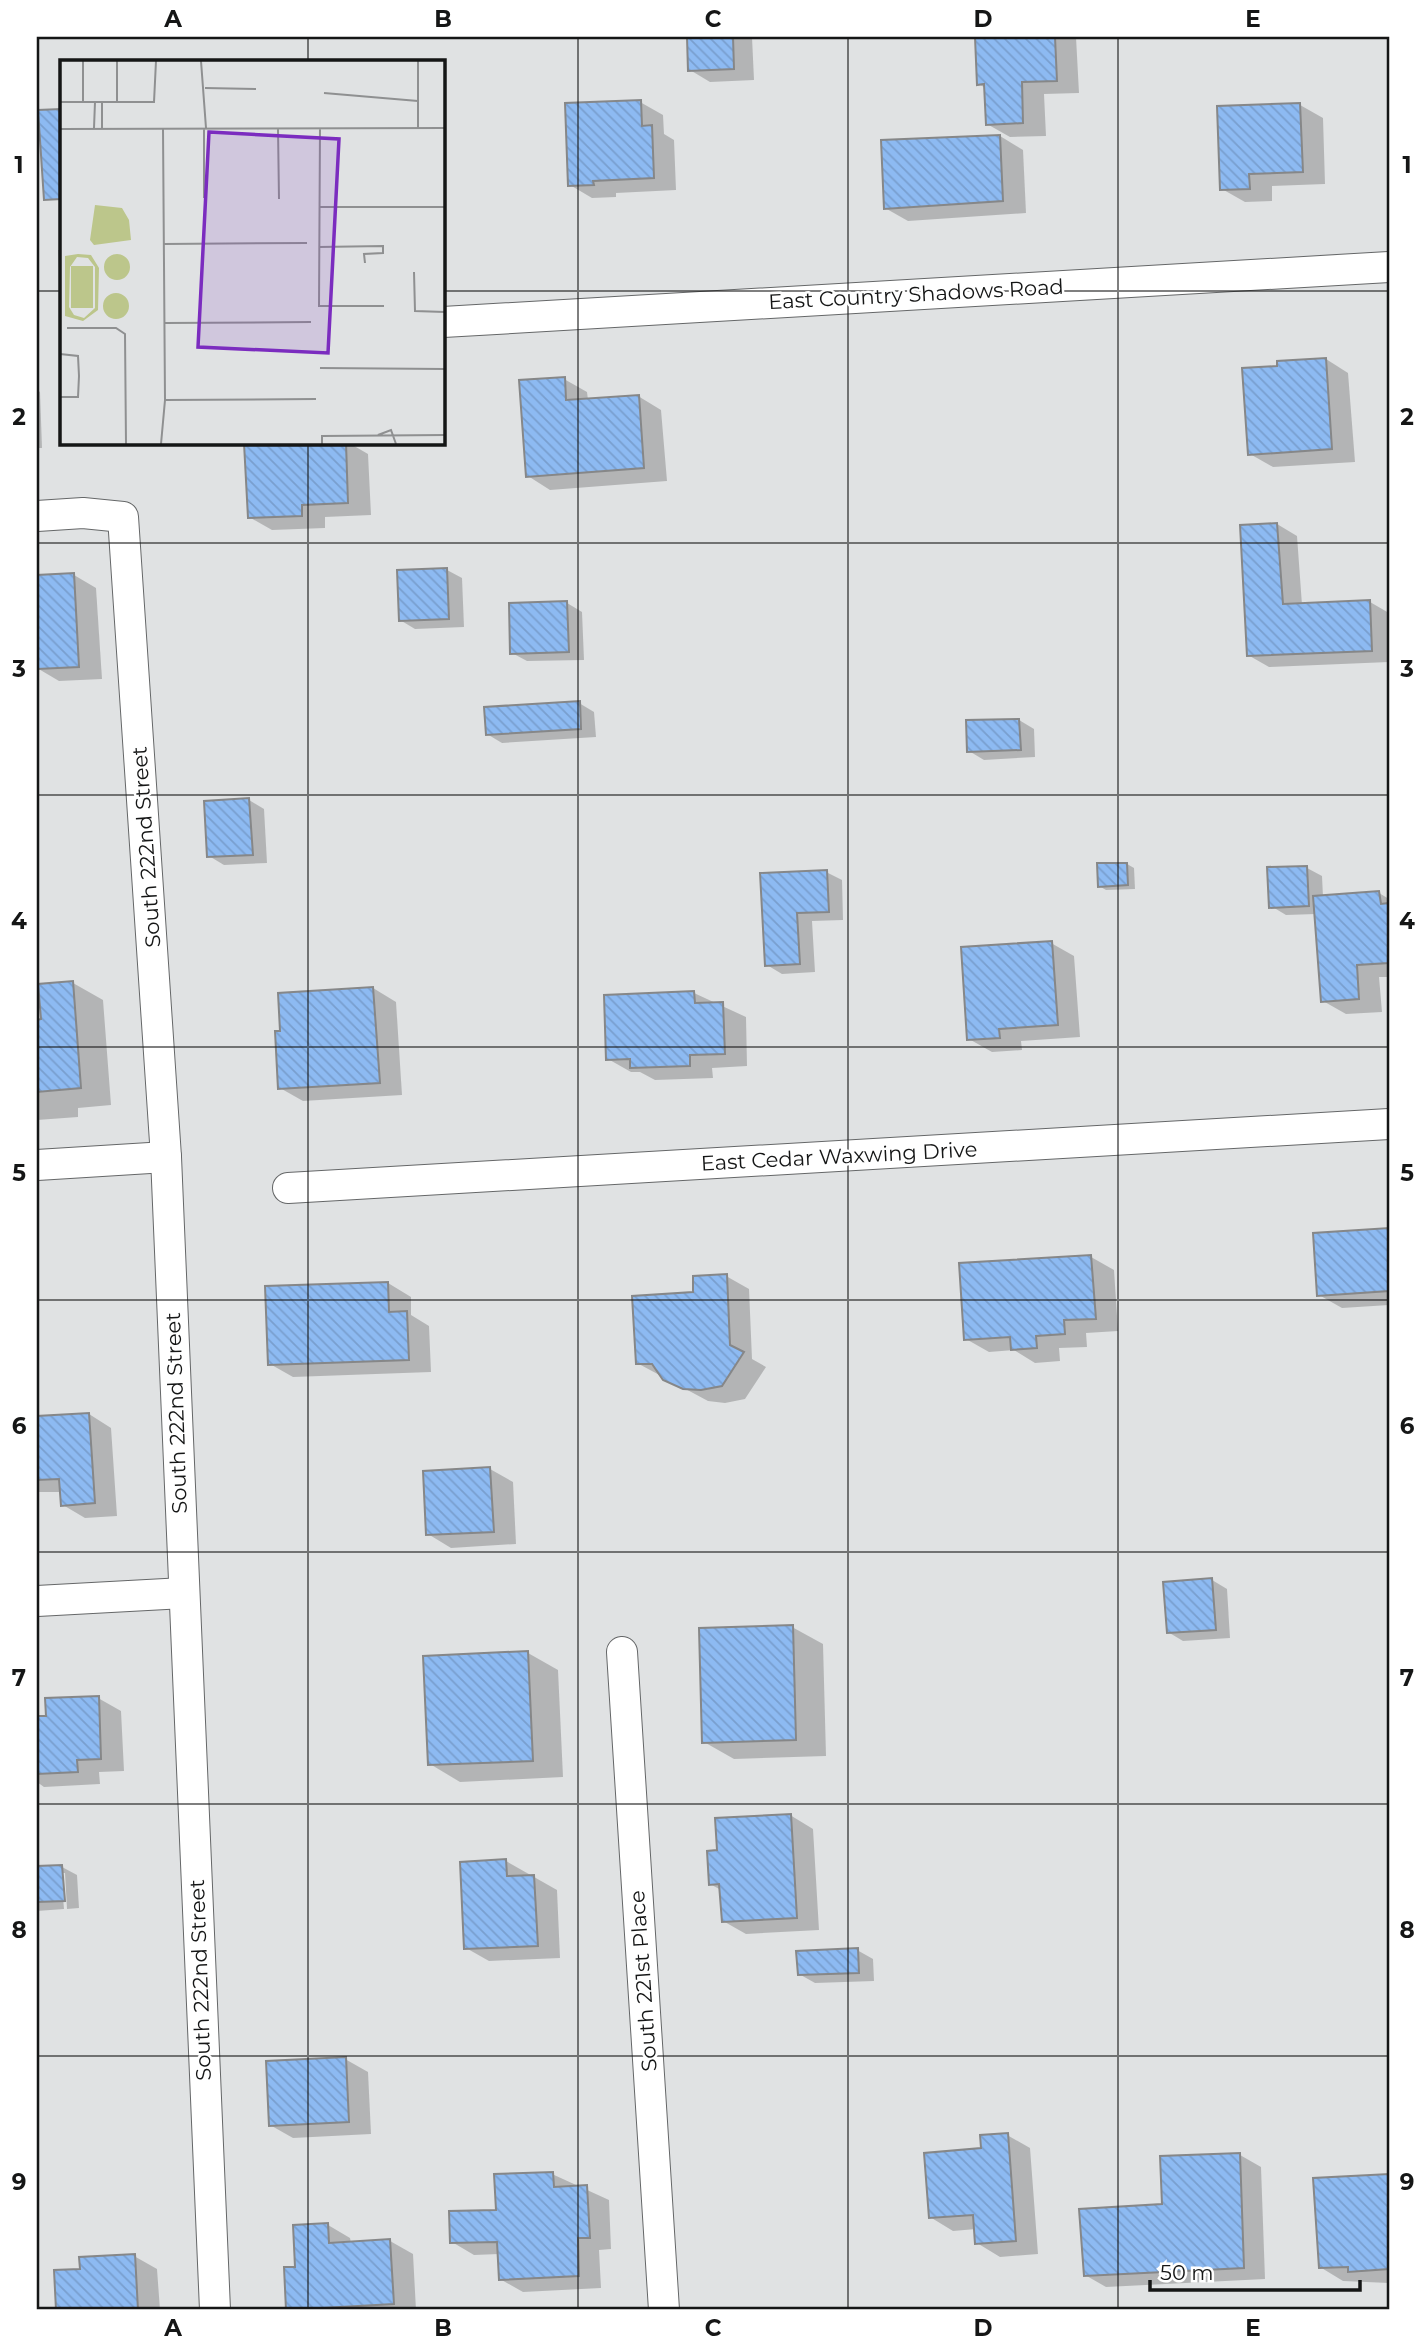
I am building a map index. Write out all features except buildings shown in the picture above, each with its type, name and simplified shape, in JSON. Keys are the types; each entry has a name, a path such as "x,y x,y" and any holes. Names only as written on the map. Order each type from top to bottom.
{"street":[{"name":"East Country Shadows Road","path":"444,322 1389,267"},
{"name":"South 222nd Street","path":"37,516 83,513 123,517 166,1157 215,2310"},
{"name":"East Cedar Waxwing Drive","path":"288,1188 1389,1124"},
{"path":"37,1165 166,1157"},
{"path":"37,1601 184,1593"},
{"name":"South 221st Place","path":"622,1652 664,2310"}]}
